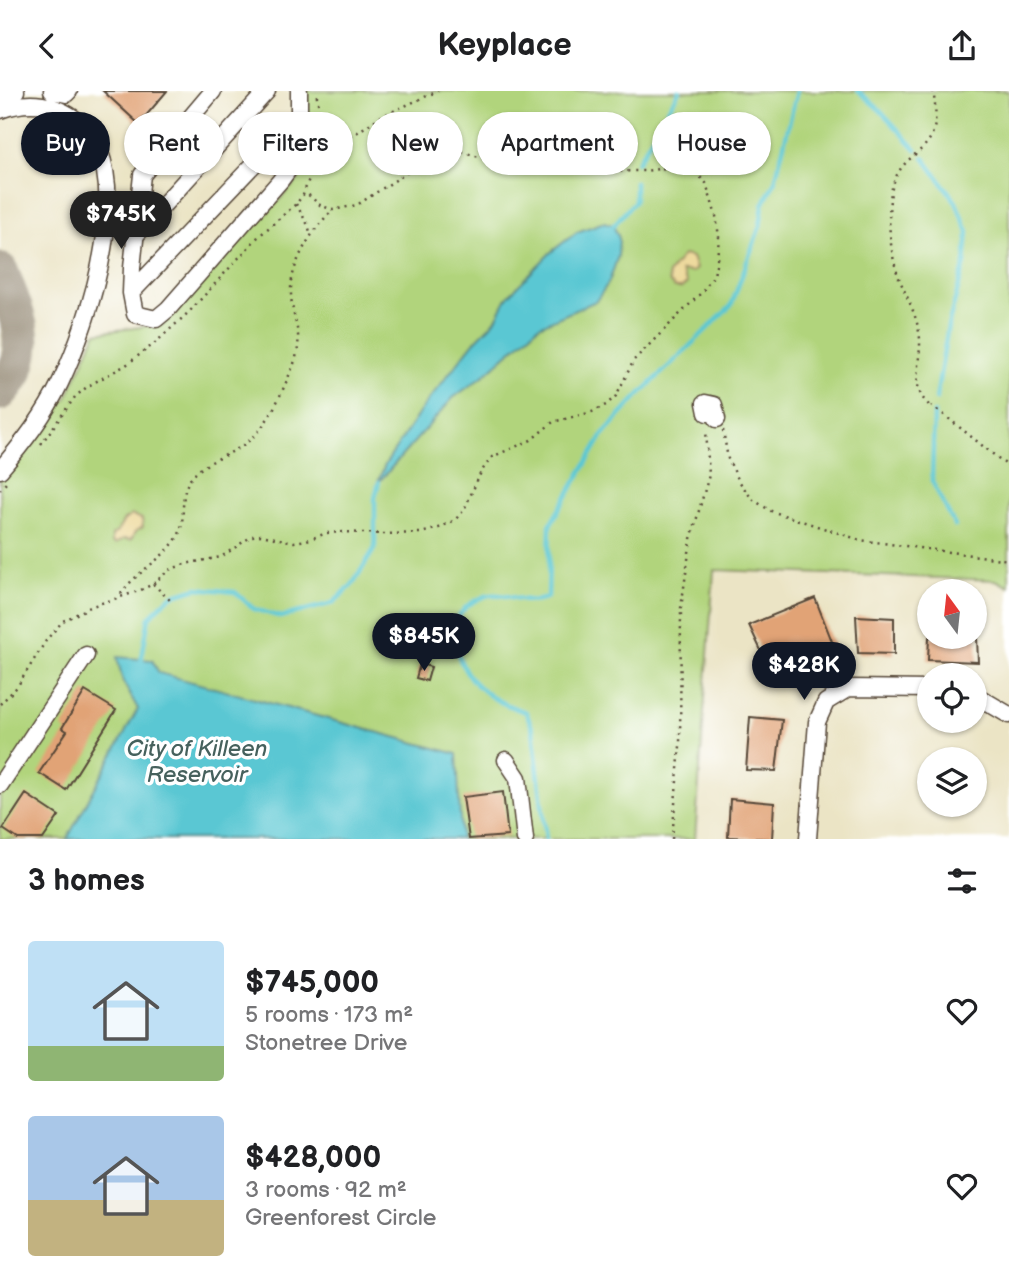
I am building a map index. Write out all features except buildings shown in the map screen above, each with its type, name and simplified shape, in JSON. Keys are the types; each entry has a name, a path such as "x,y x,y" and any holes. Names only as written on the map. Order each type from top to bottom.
{"street":[{"path":"0,95 16,91"},
{"path":"52,91 66,94 69,91"},
{"path":"213,91 142,175 131,293 135,314 156,319 168,309 284,175"},
{"path":"135,236 267,91"},
{"path":"299,91 300,112"},
{"path":"0,110 17,104 55,106 78,120 97,143 104,160 107,200 100,273 77,343 60,383 5,475"},
{"path":"131,293 244,175"},
{"path":"0,785 86,655"},
{"path":"808,839 817,722 826,702 849,688 917,689"},
{"path":"987,702 1009,715"},
{"path":"506,760 518,778 525,839"}],"path":[{"path":"316,91 320,112"},
{"path":"353,135 378,118 438,91"},
{"path":"933,91 936,125 932,138 898,174 892,189 891,240 896,270 919,329 917,387 921,398 1009,467"},
{"path":"0,704 18,687 47,639 63,621 121,594 139,591 153,584 169,570 221,557 252,536 261,535 294,542 327,533 384,534 430,531 455,520 464,510 481,472 492,457 531,440 553,422 592,412 606,405 616,396 634,360 702,292 714,275 719,237 706,183 692,170 681,166 644,171 541,172 491,161 454,149 437,153 357,205 333,210 321,221 293,273 291,289 299,347 273,409 247,443 202,468 190,479 185,490 180,532 176,539 157,561 121,594"},
{"path":"35,450 53,430 75,397 88,386 126,365 190,311 258,237 296,204 305,192 311,175"},
{"path":"305,192 320,205 333,210"},
{"path":"296,204 312,237"},
{"path":"672,839 680,745 681,608 696,517 709,475 707,422 710,417 717,416 722,425 728,459 739,481 752,499 771,512 860,540 1009,560"},
{"path":"0,490 5,475"},
{"path":"153,584 173,603"}],"green space":[{"path":"306,91 1009,91 1009,587 996,580 987,579 714,570 695,839 0,839 0,478 67,398 96,333 163,324 300,175 353,175 353,112 308,112"}],"sand":[{"path":"683,255 692,257 696,269 692,272 681,271 687,284 675,288 669,282 668,274"},
{"path":"132,515 142,519 143,527 135,532 131,540 124,539 115,544 112,542 112,535 124,520"}],"water":[{"path":"604,222 613,225 619,238 618,256 609,282 596,301 539,326 483,376 453,398 377,484 385,465 423,407 474,342 495,321 508,296 551,252 577,232"},
{"name":"City of Killeen Reservoir","path":"117,657 152,660 159,673 457,754 461,839 67,839 138,709 123,682"}],"waterway":[{"path":"638,161 679,91"},
{"path":"546,839 533,730 526,712 495,699 471,678 463,667 455,643 458,619 464,609 488,595 526,600 548,597 550,525 604,433 640,394 731,306 760,226 763,205 775,181 797,91"},
{"path":"858,91 880,110 916,149"},
{"path":"924,158 956,202 968,232 965,263 948,326 936,399"},
{"path":"611,228 635,201 635,182"},
{"path":"934,413 932,481 955,526"},
{"path":"141,662 149,617 171,596 197,588 235,592 254,609 281,617 333,603 352,585 375,548 375,498 379,482"}],"taxiway":[{"path":"0,271 17,318 21,348 11,377 0,392"}]}
